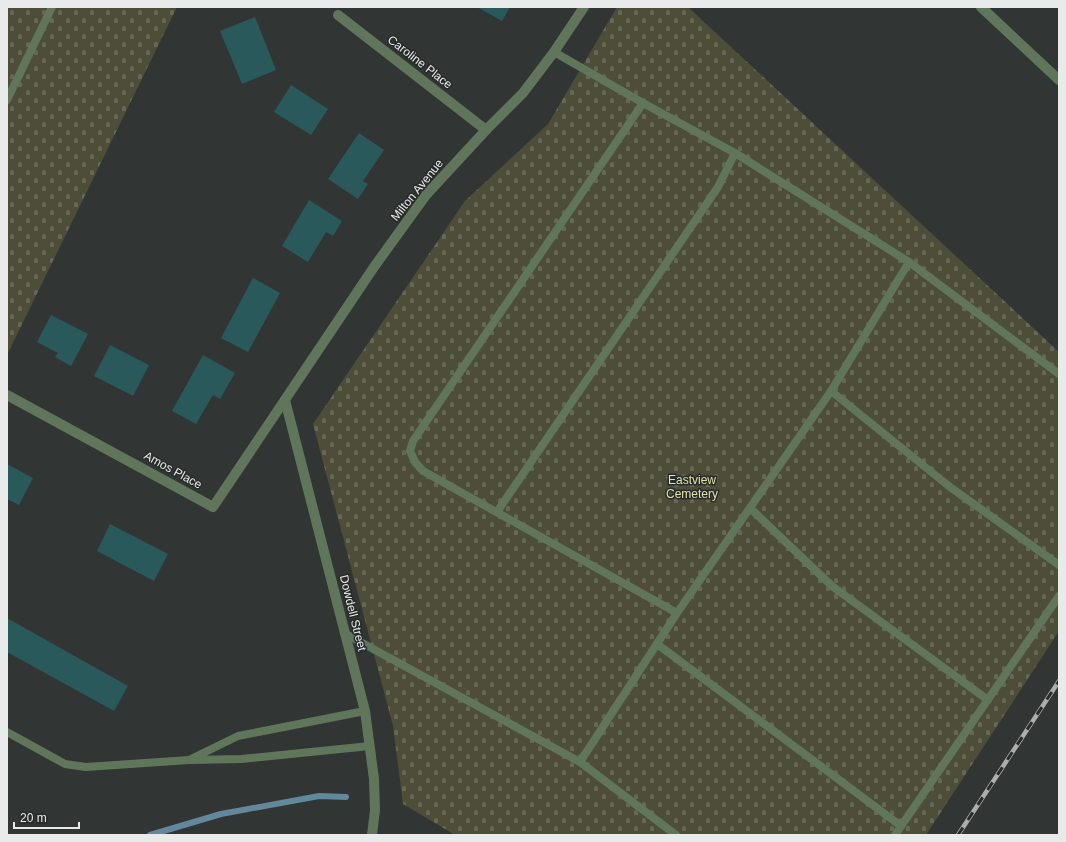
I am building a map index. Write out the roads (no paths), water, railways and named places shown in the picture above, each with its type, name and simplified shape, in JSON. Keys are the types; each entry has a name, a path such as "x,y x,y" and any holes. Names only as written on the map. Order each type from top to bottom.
{"street":[{"name":"Milton Avenue","path":"285,400 374,267 426,195 486,130 523,93 554,52 584,7"},
{"path":"981,7 1059,80"},
{"name":"Caroline Place","path":"338,15 486,130"},
{"name":"Amos Place","path":"7,395 213,507 285,400"},
{"name":"Dowdell Street","path":"285,400 365,711 374,779 375,810 372,835"}],"lane":[{"path":"7,100 52,7"},
{"path":"554,52 643,103 735,152 909,262 1059,374"},
{"path":"643,103 413,441 410,451 415,462 423,471 677,613"},
{"path":"497,512 718,187 735,152"},
{"path":"580,762 677,613 831,391 909,262"},
{"path":"831,391 950,487 1059,565"},
{"path":"750,508 832,586 988,700"},
{"path":"895,835 1059,596"},
{"path":"344,633 580,762 676,835"},
{"path":"657,644 901,826"},
{"path":"189,760 238,736 365,711"},
{"path":"7,732 65,764 86,767 189,760 241,759 370,746"}],"waterway":[{"path":"150,835 221,814 319,796 346,797"}],"railway":[{"path":"958,835 1059,681"}],"park label":[{"name":"Eastview Cemetery","path":"692,487"}]}
